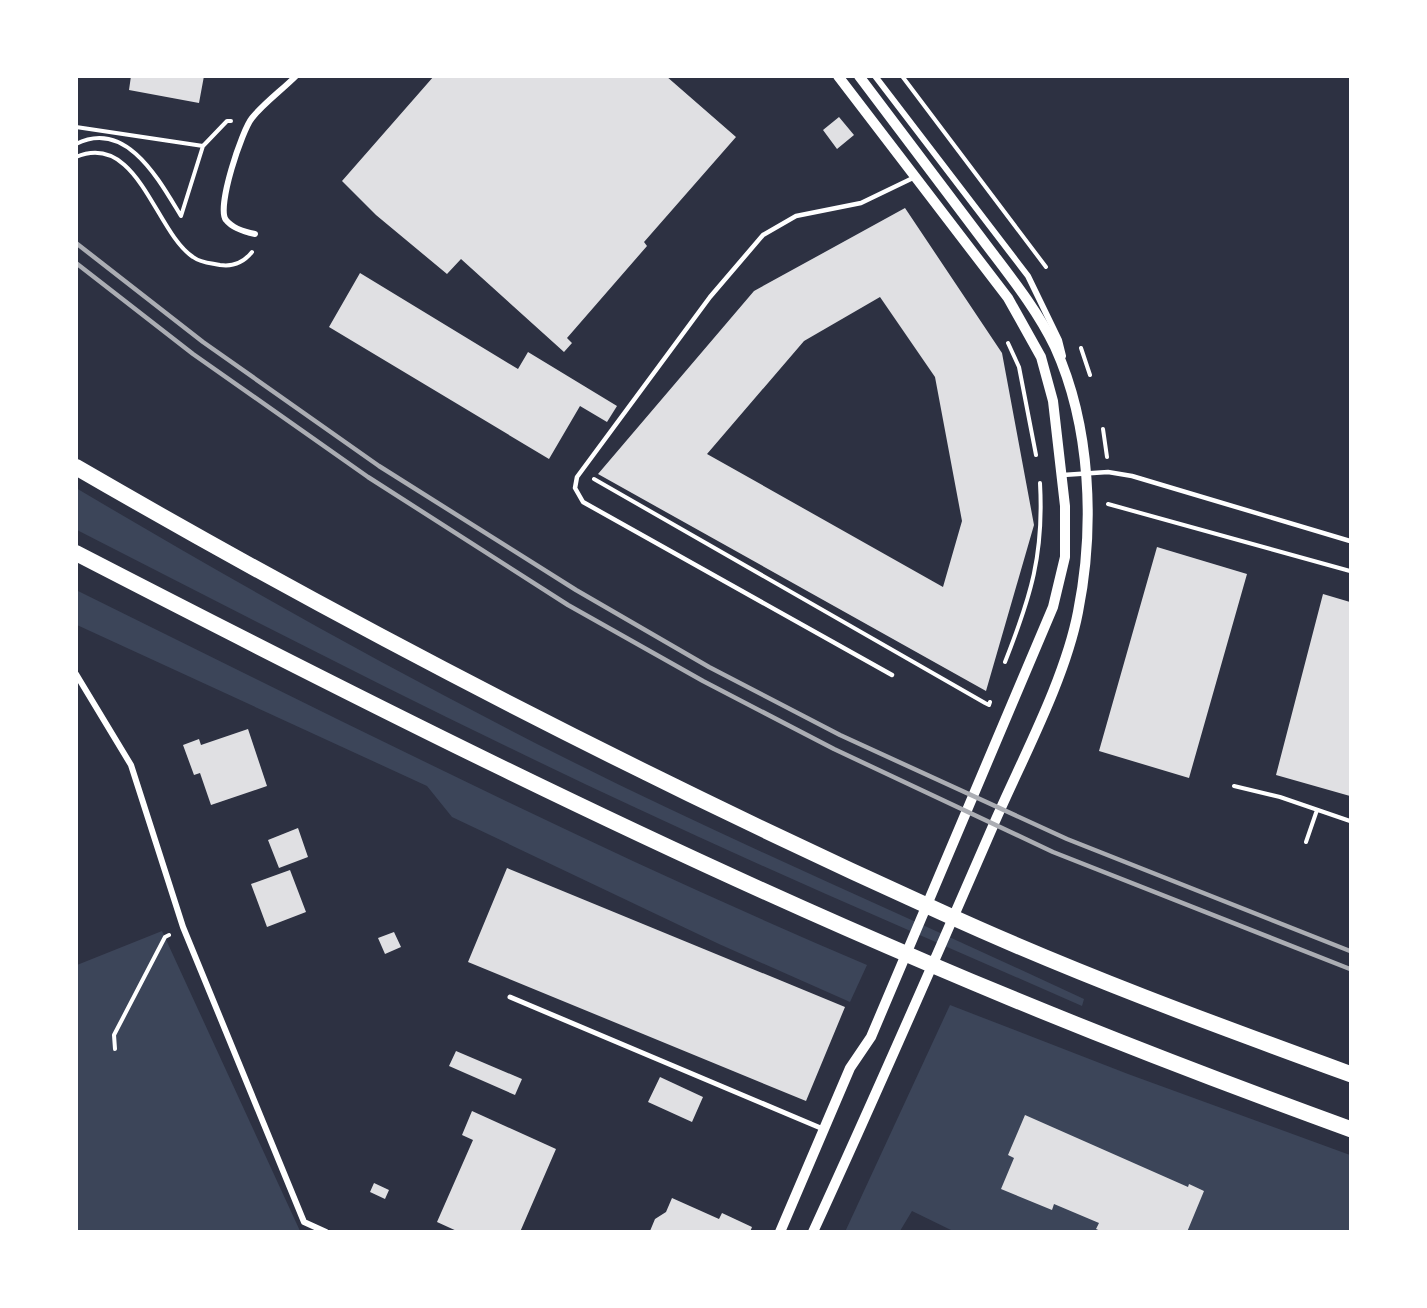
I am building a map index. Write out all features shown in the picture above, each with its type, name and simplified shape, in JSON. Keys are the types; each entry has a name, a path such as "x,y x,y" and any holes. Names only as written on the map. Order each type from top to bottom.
{"highway":[{"path":"76,460 163,517"},
{"path":"76,466 396,647 552,727 922,903 1143,996 1350,1074"},
{"path":"76,554 380,707 723,872 924,962 1107,1037 1350,1130"}],"street":[{"path":"255,234 236,227 225,219 222,209 224,193 250,119 296,76"},
{"path":"780,1232 850,1068 871,1037 1028,672 1053,607 1065,557 1063,475 1053,401 1041,357 1008,298 838,76"},
{"path":"859,76 1018,286 1054,345 1073,397"},
{"path":"813,1232 897,1049 1055,684 1078,614 1083,581 1087,506 1084,473 1073,397 1059,340 1028,276 875,76"},
{"path":"76,674 131,765 183,927 304,1222 326,1232"},
{"path":"510,997 823,1129"}],"lane":[{"path":"892,675 583,502 575,488 581,472 710,297 763,235 796,216 861,203 915,177"},
{"path":"1063,475 1108,472 1132,476 1350,541"}],"path":[{"path":"76,144 97,139 110,140 135,152 160,182 181,216 203,146 226,121"},
{"path":"76,128 203,146"},
{"path":"76,158 99,154 122,160 172,234 191,256 200,262 225,266 238,263 253,251 255,234"},
{"path":"1004,336 1019,367 1037,459"},
{"path":"581,472 976,698 989,705 992,697"},
{"path":"1002,670 1027,606 1037,566 1042,522 1040,480"},
{"path":"1107,504 1350,571"},
{"path":"1234,786 1350,821"},
{"path":"1306,843 1317,810"},
{"path":"115,1049 114,1035 165,937 183,927"}],"shaded area":[{"path":"76,488 444,696 697,822 1084,999 1082,1006 744,858 562,773 353,671 77,530"},
{"path":"76,590 568,830 867,965 850,1002 719,944 452,817 427,786 77,625"},
{"path":"162,931 300,1231 77,1232 77,965"},
{"path":"950,1005 1128,1074 1350,1155 1350,1231 953,1231 912,1211 900,1231 845,1232"}],"building":[{"path":"131,76 204,76 199,103 129,90"},
{"path":"434,76 666,76 736,137 644,242 647,246 567,338 572,343 564,352 461,259 447,274 376,215 342,181"},
{"path":"839,117 854,135 837,149 823,130"},
{"path":"905,208 1002,353 1034,525 986,691 598,474 754,291","holes":["880,297 935,377 962,521 943,587 707,454 804,341"]},
{"path":"360,273 518,369 528,352 617,406 607,422 580,406 549,459 329,327"},
{"path":"1157,547 1247,574 1189,778 1099,751"},
{"path":"1323,594 1350,602 1350,796 1276,775"},
{"path":"248,729 267,786 211,805 200,773 194,775 183,745 199,739 201,745"},
{"path":"298,828 308,857 279,868 268,840"},
{"path":"507,868 845,1007 806,1101 468,962"},
{"path":"290,870 306,912 267,927 251,884"},
{"path":"394,932 401,947 385,954 378,938"},
{"path":"456,1051 522,1079 515,1095 449,1066"},
{"path":"660,1077 703,1097 692,1122 648,1102"},
{"path":"472,1111 556,1149 520,1232 459,1232 437,1222 473,1140 462,1135"},
{"path":"1025,1115 1188,1187 1189,1184 1204,1191 1187,1232 1103,1232 1096,1229 1099,1223 1054,1204 1052,1210 1001,1189 1014,1158 1008,1155"},
{"path":"374,1183 389,1190 385,1199 370,1192"},
{"path":"672,1198 719,1219 722,1213 752,1227 750,1232 650,1231 655,1219 666,1212"}],"railway":[{"path":"76,243 203,342 379,466 576,590 709,667 840,735 1067,839 1350,951"},
{"path":"76,263 193,354 368,477 568,605 703,681 834,749 1053,852 1350,969"}]}
